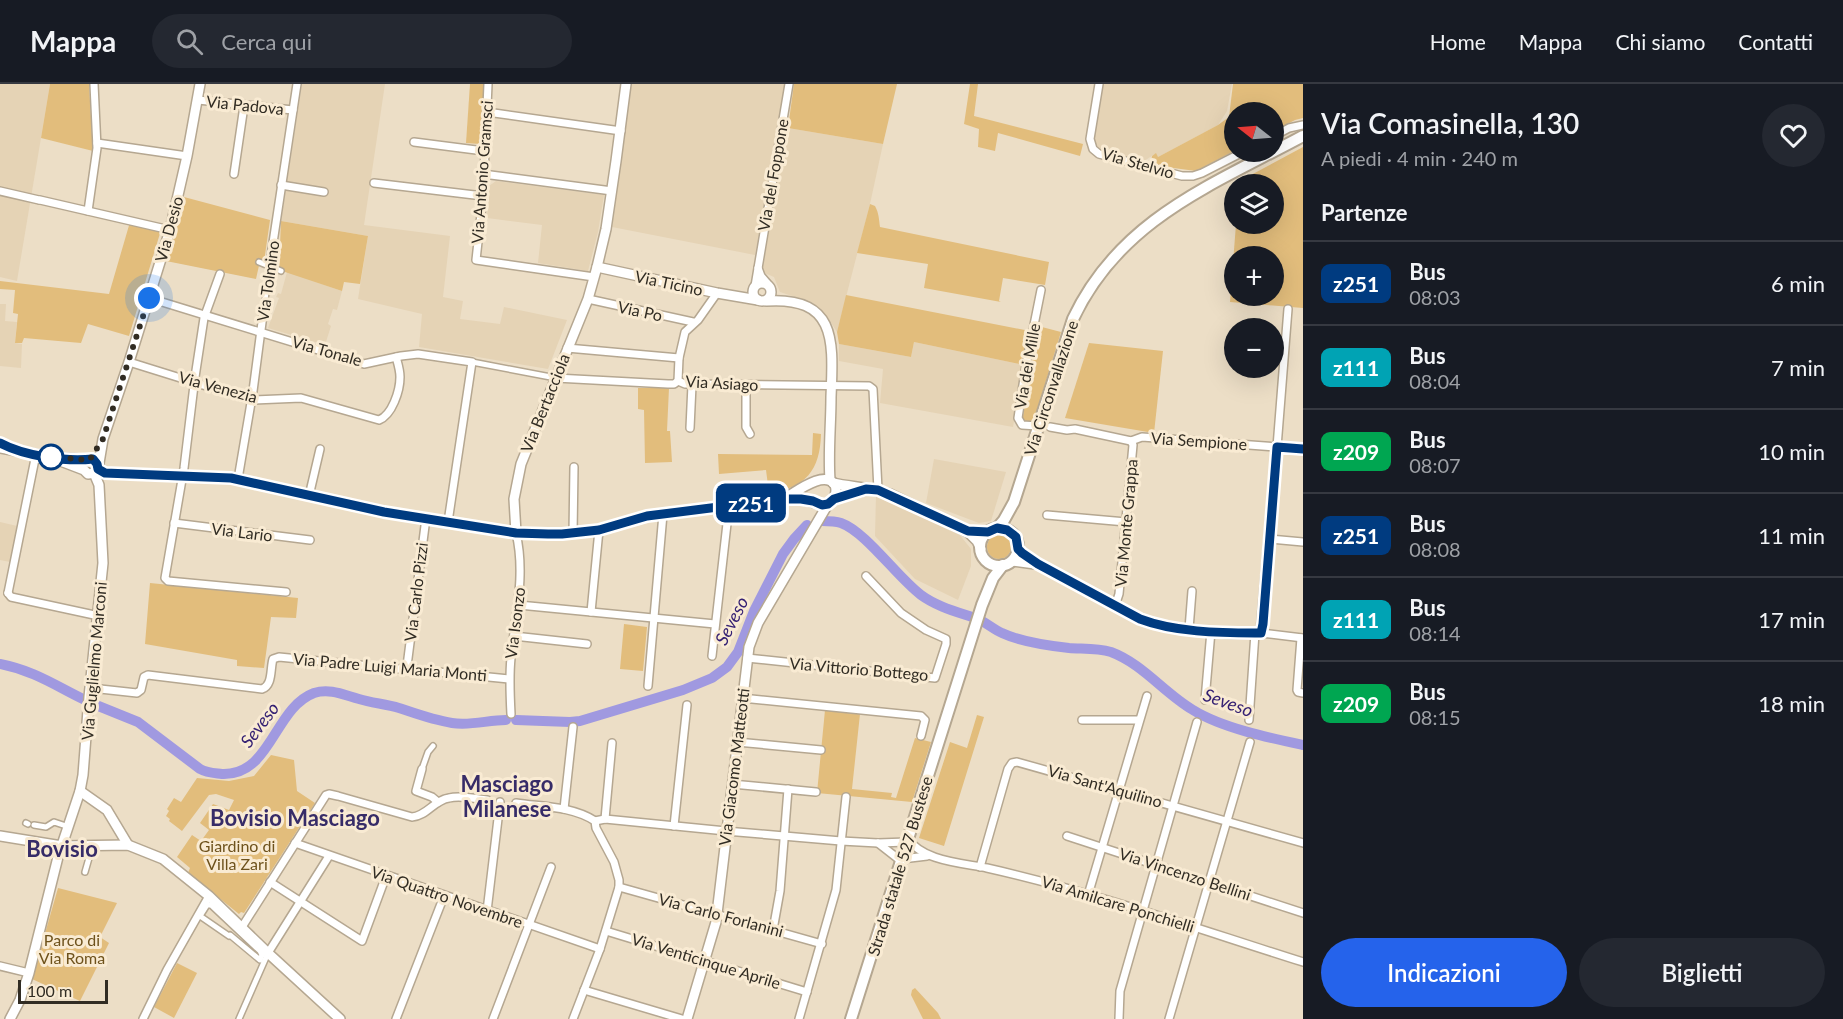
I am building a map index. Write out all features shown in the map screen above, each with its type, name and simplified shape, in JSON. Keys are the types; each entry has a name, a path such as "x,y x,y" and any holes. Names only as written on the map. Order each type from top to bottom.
{"main road":[{"name":"Via Circonvallazione","path":"993,530 1004,520 1014,502 1073,319 1089,290 1112,260 1143,228 1183,200 1303,136"},
{"name":"Via Circonvallazione","path":"1014,502 1013,523 1016,537"},
{"path":"993,530 1007,530 1016,537 1018,549 987,591 987,571 982,553 983,537 993,530"},
{"path":"982,553 992,564 1008,563"},
{"name":"Strada statale 527 Bustese","path":"851,1019 987,591"}],"street":[{"path":"88,211 97,144 94,84"},
{"name":"Via Desio","path":"94,468 170,230 200,84"},
{"name":"Via Tolmino","path":"238,479 297,84"},
{"name":"Via Antonio Gramsci","path":"488,84 483,196 476,260 580,279 594,277"},
{"name":"Via Bertacciola","path":"516,533 514,499 521,464 588,299 597,267 612,191 626,84"},
{"name":"Via del Foppone","path":"754,287 789,84"},
{"name":"Via Stelvio","path":"1099,84 1090,139 1093,149 1099,154 1182,176 1193,176 1224,161"},
{"name":"Via Padova","path":"198,100 293,110"},
{"path":"234,174 244,106"},
{"path":"487,112 621,131"},
{"path":"1284,131 1303,125"},
{"path":"414,142 484,151"},
{"path":"97,144 187,156"},
{"path":"483,174 612,191"},
{"path":"374,183 483,196"},
{"path":"281,185 324,192"},
{"path":"0,191 170,230"},
{"path":"259,262 281,271"},
{"path":"754,287 754,296 762,300 770,297 770,286 761,276 758,266"},
{"name":"Via Ticino","path":"597,267 717,293 762,300 785,299"},
{"path":"220,274 204,318 183,476 165,578 166,580 286,592"},
{"path":"741,297 762,282 770,286"},
{"name":"Via Ticino","path":"770,286 785,299 810,308 820,316 828,329 832,346 828,453"},
{"name":"Via dei Mille","path":"1038,426 1022,424 1018,418 1041,290"},
{"path":"678,381 679,357 685,332 693,322 698,320 717,293"},
{"name":"Via Tonale","path":"149,298 364,364 418,354 472,362"},
{"name":"Via Po","path":"588,299 693,322"},
{"path":"1249,720 1269,539 1288,309"},
{"path":"567,348 679,357"},
{"name":"Via Venezia","path":"129,362 251,400 301,398 374,419 382,419 391,411 400,380 396,357"},
{"path":"448,522 472,362 556,378"},
{"name":"Via Asiago","path":"556,378 668,384 678,381 682,384 869,386 873,388 878,490"},
{"path":"690,428 692,384"},
{"path":"746,385 746,427 750,434"},
{"name":"Via Sempione","path":"1050,427 1075,429 1131,441 1142,437 1277,447"},
{"name":"Via Monte Grappa","path":"1115,606 1119,595 1133,446 1131,441"},
{"path":"3,446 94,468 238,479 376,511 516,533 573,534 599,530 647,516 782,499 831,502 866,489"},
{"path":"1277,447 1303,449"},
{"path":"309,496 320,449"},
{"path":"828,453 831,482 836,489 831,502"},
{"path":"815,502 810,494 828,453"},
{"path":"36,454 4,594 99,616"},
{"path":"573,534 574,467"},
{"name":"Via Guglielmo Marconi","path":"10,1019 20,1000 29,974 62,846 80,791 85,759 103,563 99,485 94,468"},
{"path":"782,499 820,478 878,490 968,531 977,541 982,553"},
{"name":"Via Giacomo Matteotti","path":"815,502 815,523"},
{"name":"Via Giacomo Matteotti","path":"687,1019 717,914 747,658 758,623 815,523 831,502"},
{"path":"712,656 729,506"},
{"path":"648,686 663,514"},
{"path":"1047,514 1126,522"},
{"name":"Via Carlo Pizzi","path":"407,666 426,518"},
{"name":"Via Lario","path":"174,523 310,540"},
{"path":"591,612 599,530"},
{"path":"968,531 993,530"},
{"name":"Via Isonzo","path":"511,714 509,679 519,604 520,576 516,533"},
{"path":"1269,539 1303,542"},
{"path":"1018,549 1038,564 1140,619 1156,625 1302,638 1297,691 1303,693"},
{"path":"1008,563 1038,564"},
{"name":"Via Vittorio Bottego","path":"747,658 935,678 946,644 945,638 926,630 902,613 866,576"},
{"path":"1189,629 1192,591"},
{"path":"519,604 715,624"},
{"path":"1205,700 1211,631"},
{"path":"514,636 587,644"},
{"name":"Via Padre Luigi Maria Monti","path":"90,697 137,693 141,690 144,677 148,675 262,689 269,684 273,659 279,657 399,669 407,666 418,670 509,679"},
{"path":"1088,895 1147,696"},
{"path":"742,698 921,716 925,723 921,736"},
{"path":"674,826 687,705"},
{"path":"1082,720 1139,720"},
{"path":"1119,1019 1120,991 1197,722"},
{"path":"564,809 573,727"},
{"path":"737,742 821,750"},
{"path":"1169,1019 1250,742"},
{"path":"605,819 612,743"},
{"path":"433,746 428,752 416,791 438,802"},
{"name":"Via Sant'Aquilino","path":"980,867 1008,769 1012,763 1017,762 1303,843"},
{"path":"732,784 816,792"},
{"path":"773,930 780,891 788,789"},
{"path":"80,791 107,810 128,845"},
{"path":"242,927 327,795 412,817 420,816 438,802 451,797 487,800"},
{"path":"799,1019 836,890 846,797"},
{"path":"487,911 500,802"},
{"path":"516,803 578,812 595,821 605,819 841,841 878,843 908,840"},
{"path":"573,1019 600,949 619,887 615,862 596,828 595,821"},
{"path":"30,824 46,827 54,822 66,826"},
{"path":"112,844 119,839 122,832"},
{"name":"Via Vincenzo Bellini","path":"1067,836 1303,913"},
{"path":"0,837 62,846 128,845 165,860 209,896 242,927 266,956 339,1019"},
{"name":"Via Amilcare Ponchielli","path":"908,840 918,850 930,856 1040,880 1303,962"},
{"name":"Via Quattro Novembre","path":"295,843 600,949"},
{"path":"878,843 901,860"},
{"path":"239,1019 266,956 329,856"},
{"name":"Via Amilcare Ponchielli","path":"901,860 930,856"},
{"path":"85,872 89,858"},
{"path":"493,1019 551,867"},
{"path":"270,882 362,941 386,876"},
{"name":"Via Carlo Forlanini","path":"619,887 822,944"},
{"path":"143,1019 209,896"},
{"path":"396,1019 444,896"},
{"path":"205,906 211,906 260,951 262,955 260,960 230,935 199,915 205,906"},
{"name":"Via Venticinque Aprile","path":"606,931 807,992"},
{"path":"0,966 29,974"},
{"path":"584,990 682,1019"}],"shaded area":[{"path":"0,84 50,84 17,281 0,277"},
{"path":"302,84 385,84 364,225 450,236 443,297 463,301 460,319 500,324 504,307 567,320 548,369 419,347 422,314 358,299 368,236 281,221"},
{"path":"629,84 786,84 755,255 612,227"},
{"path":"1101,84 1232,84 1229,102 1224,102 1224,116 1218,125 1158,157 1155,154 1144,161 1132,159 1099,148 1094,141"},
{"path":"788,128 883,144 837,332 828,318 813,303 780,292 774,277 762,272"},
{"path":"496,181 604,195 588,271 538,263 542,225 487,218 489,186"},
{"path":"287,272 342,291 337,310 333,309 328,324 331,326 325,345 268,328 279,298 276,297 278,293 281,294"},
{"path":"0,304 6,304 5,321 17,322 15,343 22,344 21,368 0,366"},
{"path":"914,342 1024,365 1013,427 880,403 883,369 839,361 839,344 911,357"},
{"path":"934,459 1006,472 991,521 979,523 926,503"},
{"path":"876,495 955,529 971,549 971,566 958,600 915,579 875,536"},
{"path":"0,522 17,526 10,562 0,560"}],"green space":[{"path":"50,84 89,84 93,151 41,138"},
{"path":"470,84 484,84 480,144 466,143"},
{"path":"794,84 897,84 883,144 788,128"},
{"path":"970,84 978,84 974,116 1083,144 1080,156 998,133 995,151 978,147 979,129 964,124"},
{"path":"1233,84 1303,84 1303,118 1284,126 1284,102 1231,102"},
{"path":"1224,121 1224,156 1196,171 1151,165 1152,156 1156,153 1158,157"},
{"path":"1303,147 1303,308 1279,306 1284,306 1284,246 1234,246 1235,234 1284,234 1284,174 1253,174 1275,162 1284,162 1284,157"},
{"path":"184,197 270,220 264,262 260,261 256,279 166,261"},
{"path":"870,204 875,206 880,227 1049,262 1045,285 1003,278 999,301 1001,302 924,288 928,264 857,253"},
{"path":"281,221 368,236 360,284 344,282 342,291 279,270"},
{"path":"130,222 161,230 129,336 88,324 81,343 24,338 22,343 15,343 18,314 13,313 15,290 0,289 0,281 109,294"},
{"path":"846,295 1030,331 1024,365 914,342 911,357 839,344 837,332"},
{"path":"1038,326 1061,332 1034,420 1028,422 1023,420 1023,416"},
{"path":"1089,343 1163,351 1154,433 1065,418"},
{"path":"638,388 669,388 667,431 670,431 672,462 645,463 644,410 638,409"},
{"path":"813,433 821,434 818,458 808,475 793,487 769,493 766,470 719,474 718,454 812,455"},
{"path":"999,535 1008,538 1011,547 1008,556 999,559 990,556 987,547 990,538"},
{"path":"150,583 298,598 296,618 271,617 264,668 237,666 237,660 145,644"},
{"path":"624,624 647,627 643,671 620,669"},
{"path":"825,710 860,714 852,789 892,793 891,797 896,798 915,738 931,742 912,802 817,793"},
{"path":"977,715 984,717 944,846 919,838 950,742 967,748"},
{"name":"Giardino di Villa Zari","path":"271,755 294,760 297,791 315,803 244,913 239,914 188,873 190,868 177,857 192,835 201,841 209,830 200,823 213,804 229,810 234,800 216,794 209,795 182,831 169,821 170,819 166,816 169,811 167,809 174,798 181,802 197,778 229,781 254,776"},
{"name":"Parco di Via Roma","path":"58,888 117,903 100,937 109,943 80,1001 32,979"},
{"path":"177,963 197,973 174,1018 154,1007"},
{"path":"915,988 941,1019 923,1019 911,995"}],"waterway":[{"name":"Seveso","path":"822,521 839,522 851,528 921,595 939,605 972,617"},
{"name":"Seveso","path":"516,720 580,721 683,690 712,678 727,667 738,652 754,611 783,554 807,525"},
{"name":"Seveso","path":"982,621 1002,633 1026,641 1111,652 1123,657 1182,703 1205,716 1247,732 1303,745"},
{"name":"Seveso","path":"0,664 34,675 85,700"},
{"name":"Seveso","path":"91,703 138,722 200,769 222,774 238,772 251,764 262,753 290,712 314,693 326,691 337,693 452,723 506,720"}],"bus line":[{"name":"z251","path":"0,443 10,448 50,457 93,459 98,469 105,473 246,480 367,509 516,533 562,534 599,530 647,516 782,499 801,499 822,505 866,489 878,490 968,531 988,532 997,528 1007,530 1016,537 1018,549 1038,564 1151,624 1163,627 1255,633 1261,633 1263,624 1277,447 1303,449"}],"district":[{"name":"Masciago Milanese","path":"507,796"},
{"name":"Bovisio Masciago","path":"295,818"},
{"name":"Bovisio","path":"62,849"}],"route":[{"path":"51,457 88,460 96,452 103,439 149,298"}]}
